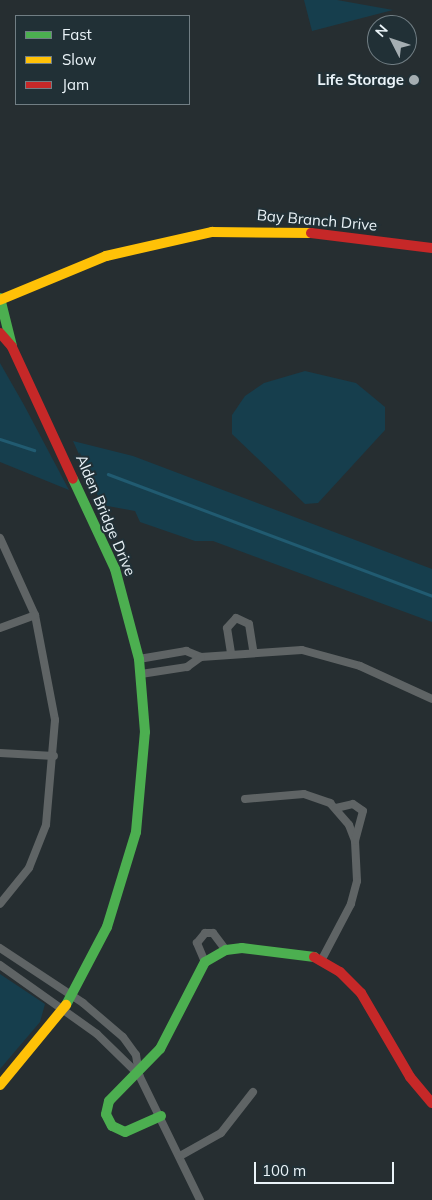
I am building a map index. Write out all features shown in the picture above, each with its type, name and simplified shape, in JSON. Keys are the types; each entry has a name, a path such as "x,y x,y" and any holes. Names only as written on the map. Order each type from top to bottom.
{"street":[{"name":"Bay Branch Drive","path":"0,300 114,254 212,232 292,230 432,248"},
{"name":"Alden Bridge Drive","path":"0,300 12,347 103,538 126,601 141,674 144,766 136,832 107,927 64,1009 0,1085"},
{"name":"Alden Bridge Drive","path":"0,333 12,347"},
{"path":"0,538 35,615 52,692 54,756 40,843 23,878 0,904"},
{"path":"0,628 35,615"},
{"path":"231,653 227,628 236,618 248,624 254,650"},
{"path":"139,659 186,652 202,657 254,650 302,650 330,656 432,700"},
{"path":"141,674 187,667 202,657"},
{"path":"0,753 54,756"},
{"path":"245,799 304,794 336,808 356,841"},
{"path":"322,959 354,893 356,841 363,811 353,804 336,808"},
{"path":"205,962 197,943 205,933 213,933 226,950"},
{"path":"0,948 72,996 123,1037 136,1055 139,1075 161,1116 200,1200"},
{"path":"161,1116 125,1132 108,1120 110,1102 139,1075 164,1043 205,962 226,950 280,948 322,959 361,993 410,1077 432,1103"},
{"path":"0,965 64,1009 139,1075"},
{"path":"180,1156 222,1133 253,1092"}],"shaded area":[{"path":"304,0 337,0 393,10 367,15 367,17 312,31"},
{"path":"0,363 24,405 69,490 0,462"},
{"path":"305,371 356,383 385,407 385,430 318,503 305,504 232,434 232,415 245,396 264,383"},
{"path":"73,441 133,456 432,569 432,622 213,541 195,541 140,522 135,511 102,505"},
{"path":"0,974 45,1004 40,1022 0,1069"}],"waterway":[{"path":"0,439 34,450"},
{"path":"108,474 432,596"}],"traffic: fast":[{"path":"0,298 12,346"},
{"path":"66,1005 107,927 136,832 145,732 139,659 115,569 73,479"},
{"path":"161,1116 125,1132 112,1126 106,1114 109,1101 160,1049 205,962 226,950 242,948 314,957"}],"traffic: slow":[{"path":"0,300 106,256 212,232 311,233"},
{"path":"0,1085 66,1005"}],"traffic: jam":[{"path":"311,233 432,248"},
{"path":"0,333 12,347 73,479"},
{"path":"314,957 340,972 361,993 410,1077 432,1103"}],"place":[{"name":"Life Storage","path":"414,80"}]}
